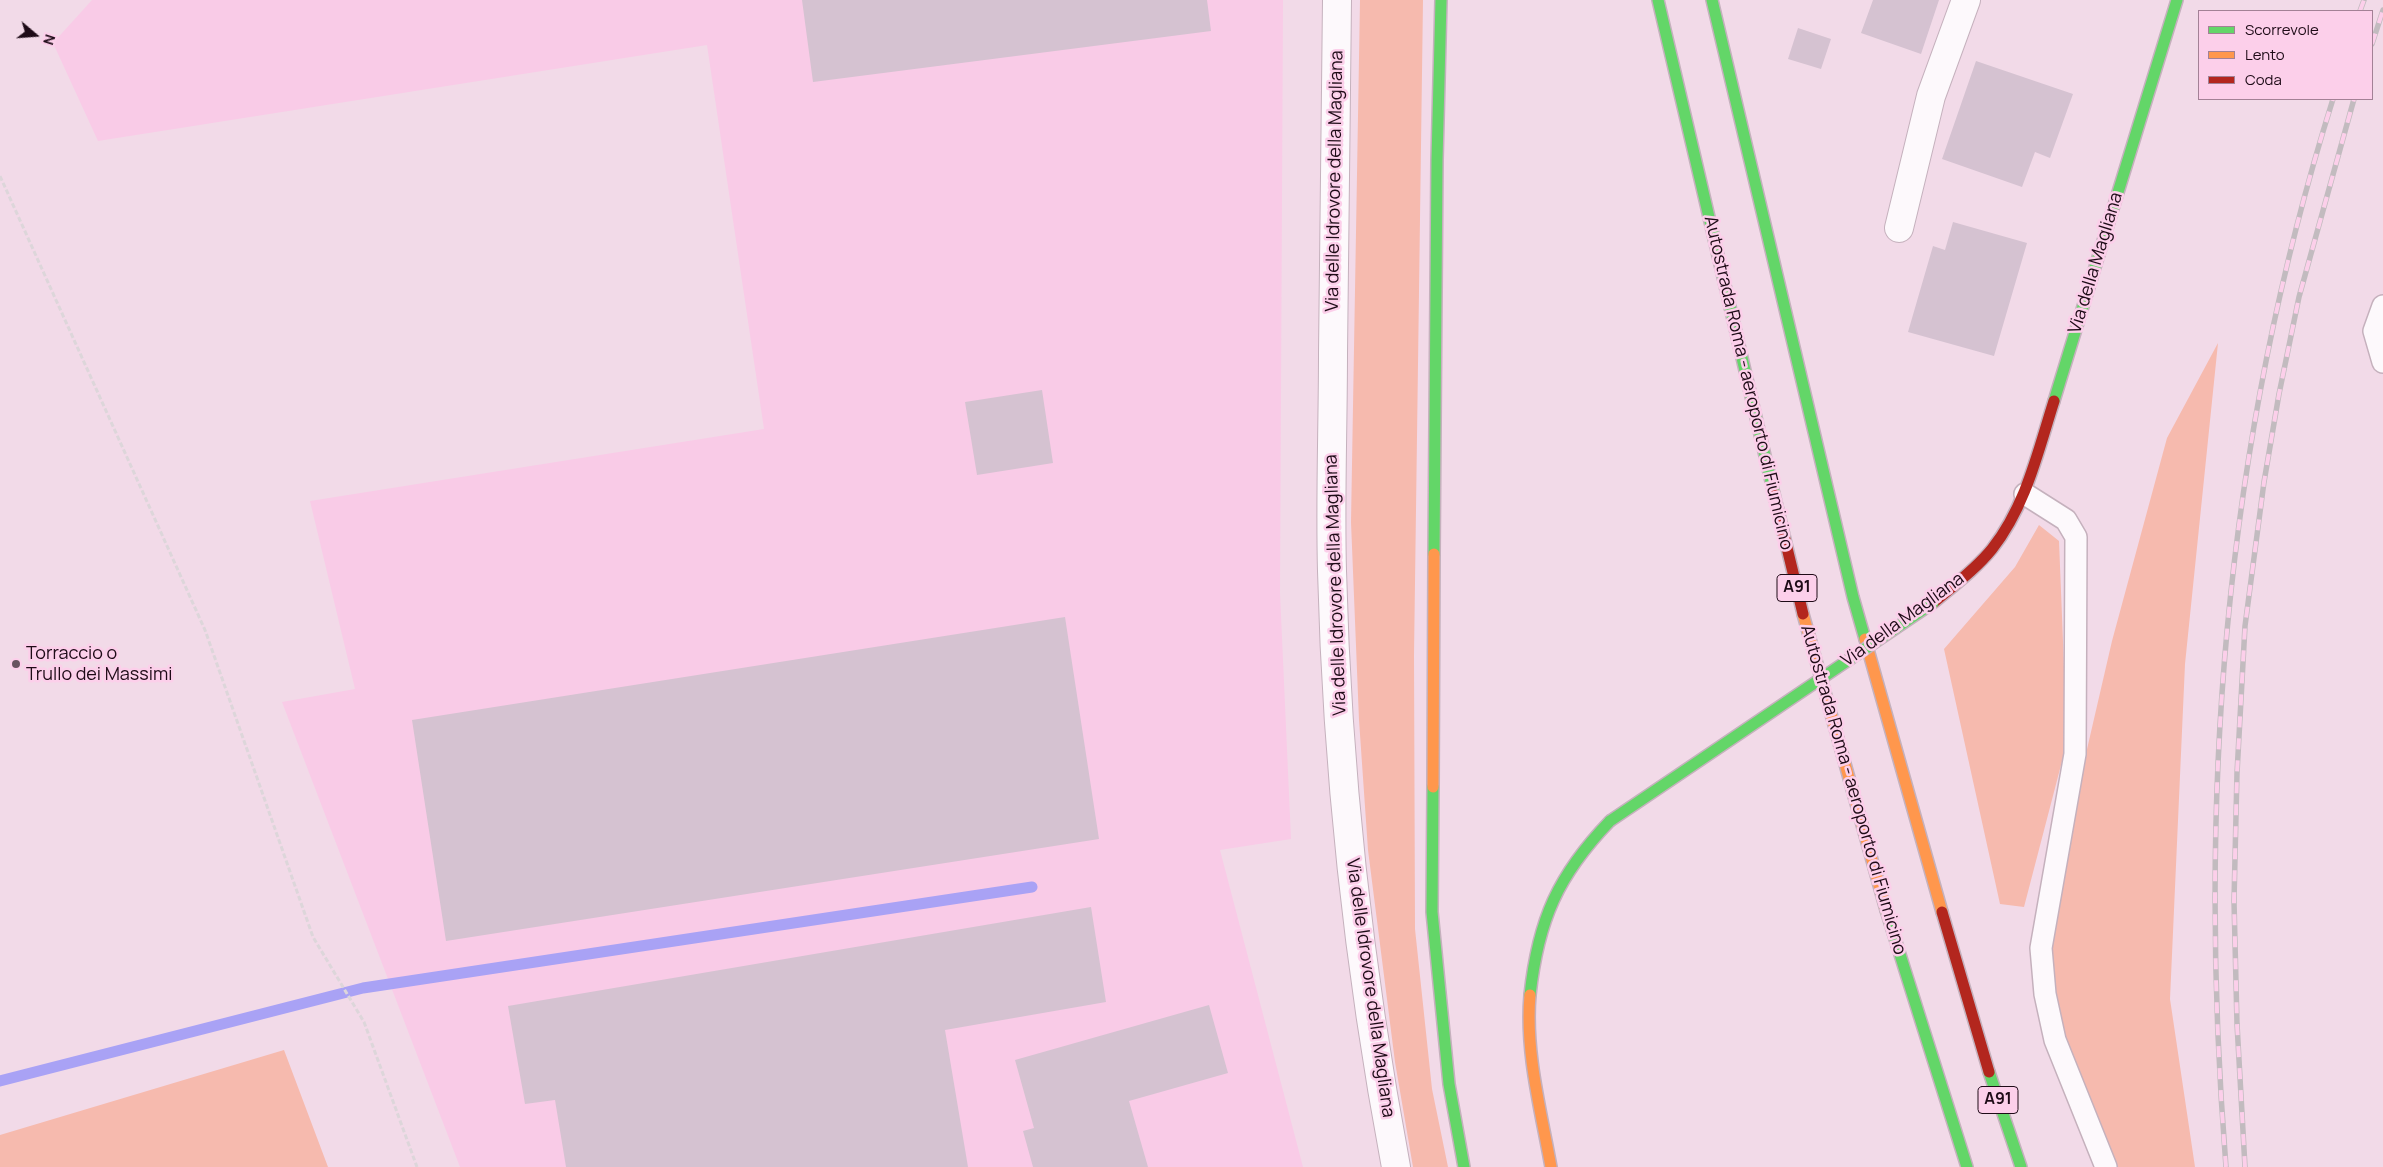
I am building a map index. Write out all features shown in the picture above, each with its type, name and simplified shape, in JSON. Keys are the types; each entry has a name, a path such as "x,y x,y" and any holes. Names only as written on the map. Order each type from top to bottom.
{"main road":[{"path":"1441,0 1437,160 1432,912 1449,1084 1464,1167"},
{"name":"Autostrada Roma - aeroporto di Fiumicino","path":"1658,0 1803,615 1892,933 1967,1167"},
{"name":"A91","path":"1712,0 1856,606 1976,1033 2021,1167"},
{"name":"Via della Magliana","path":"1551,1167 1532,1065 1531,978 1536,951 1551,902 1570,866 1592,837 1610,822 1933,603 1974,568 2004,531 2025,494 2177,0"}],"street":[{"name":"Via delle Idrovore della Magliana","path":"1337,0 1331,482 1336,665 1343,764 1362,948 1379,1077 1396,1167"},
{"path":"1899,228 1931,96 1966,0"}],"lane":[{"path":"2383,306 2374,331 2383,362"},
{"path":"2025,494 2066,520 2076,537 2075,754 2041,948 2045,994 2055,1040 2106,1167"}],"path":[{"path":"0,176 205,630 313,937 364,1022 417,1167"}],"shaded area":[{"path":"92,0 1283,0 1280,593 1291,839 1220,850 1303,1167 460,1167 282,702 355,689 310,501 764,429 707,45 98,141 53,43"},
{"path":"1360,0 1423,0 1414,655 1415,929 1432,1089 1448,1167 1413,1167 1395,1062 1368,850 1359,720 1351,522"},
{"path":"2218,343 2185,664 2170,999 2195,1167 2116,1167 2055,1026 2045,931 2112,641 2167,438"},
{"path":"2039,525 2059,541 2067,742 2024,907 2000,904 1944,649 2015,567"},
{"path":"284,1050 328,1167 0,1167 0,1135"}],"building":[{"path":"802,0 1207,0 1211,31 813,82"},
{"path":"1873,0 1939,0 1921,54 1861,33"},
{"path":"1798,28 1831,39 1821,69 1788,59"},
{"path":"1976,61 2073,94 2050,158 2035,152 2022,187 1942,159"},
{"path":"1953,222 2027,243 1994,356 1908,332 1933,246 1945,250"},
{"path":"1042,390 1053,463 977,475 965,402"},
{"path":"1065,617 1099,839 446,941 412,720"},
{"path":"1091,907 1106,1002 945,1030 968,1167 566,1167 555,1100 525,1104 508,1006"},
{"path":"1209,1005 1228,1073 1129,1101 1148,1167 1033,1167 1023,1131 1034,1128 1015,1060"}],"waterway":[{"path":"0,1081 363,988 1032,887"}],"railway":[{"path":"2360,10 2364,0"},
{"path":"2373,41 2383,10"},
{"path":"2226,1167 2218,1031 2215,895 2218,761 2227,627 2243,494 2266,362 2296,230 2333,100"},
{"path":"2245,1167 2237,1024 2234,901 2237,773 2245,626 2264,482 2279,394 2299,297 2354,100"}],"traffic: fast":[{"path":"1434,554 1437,160 1441,0"},
{"path":"1658,0 1774,494"},
{"path":"1712,0 1853,597 1865,639"},
{"path":"2054,401 2177,0"},
{"path":"1610,821 1933,603"},
{"path":"1433,787 1432,912 1449,1084 1464,1167"},
{"path":"1530,995 1539,944 1545,921 1554,900 1577,860 1610,821"},
{"path":"1886,910 1967,1167"},
{"path":"1989,1072 2021,1167"}],"traffic: slow":[{"path":"1433,787 1434,554"},
{"path":"1803,614 1886,910"},
{"path":"1865,639 1942,912"},
{"path":"1530,995 1529,1016 1532,1060 1551,1167"}],"traffic: jam":[{"path":"1933,603 1979,563 2004,532 2014,515 2030,478 2054,401"},
{"path":"1774,494 1803,614"},
{"path":"1942,912 1989,1072"}],"place":[{"name":"Torraccio o Trullo dei Massimi","path":"16,664"}]}
